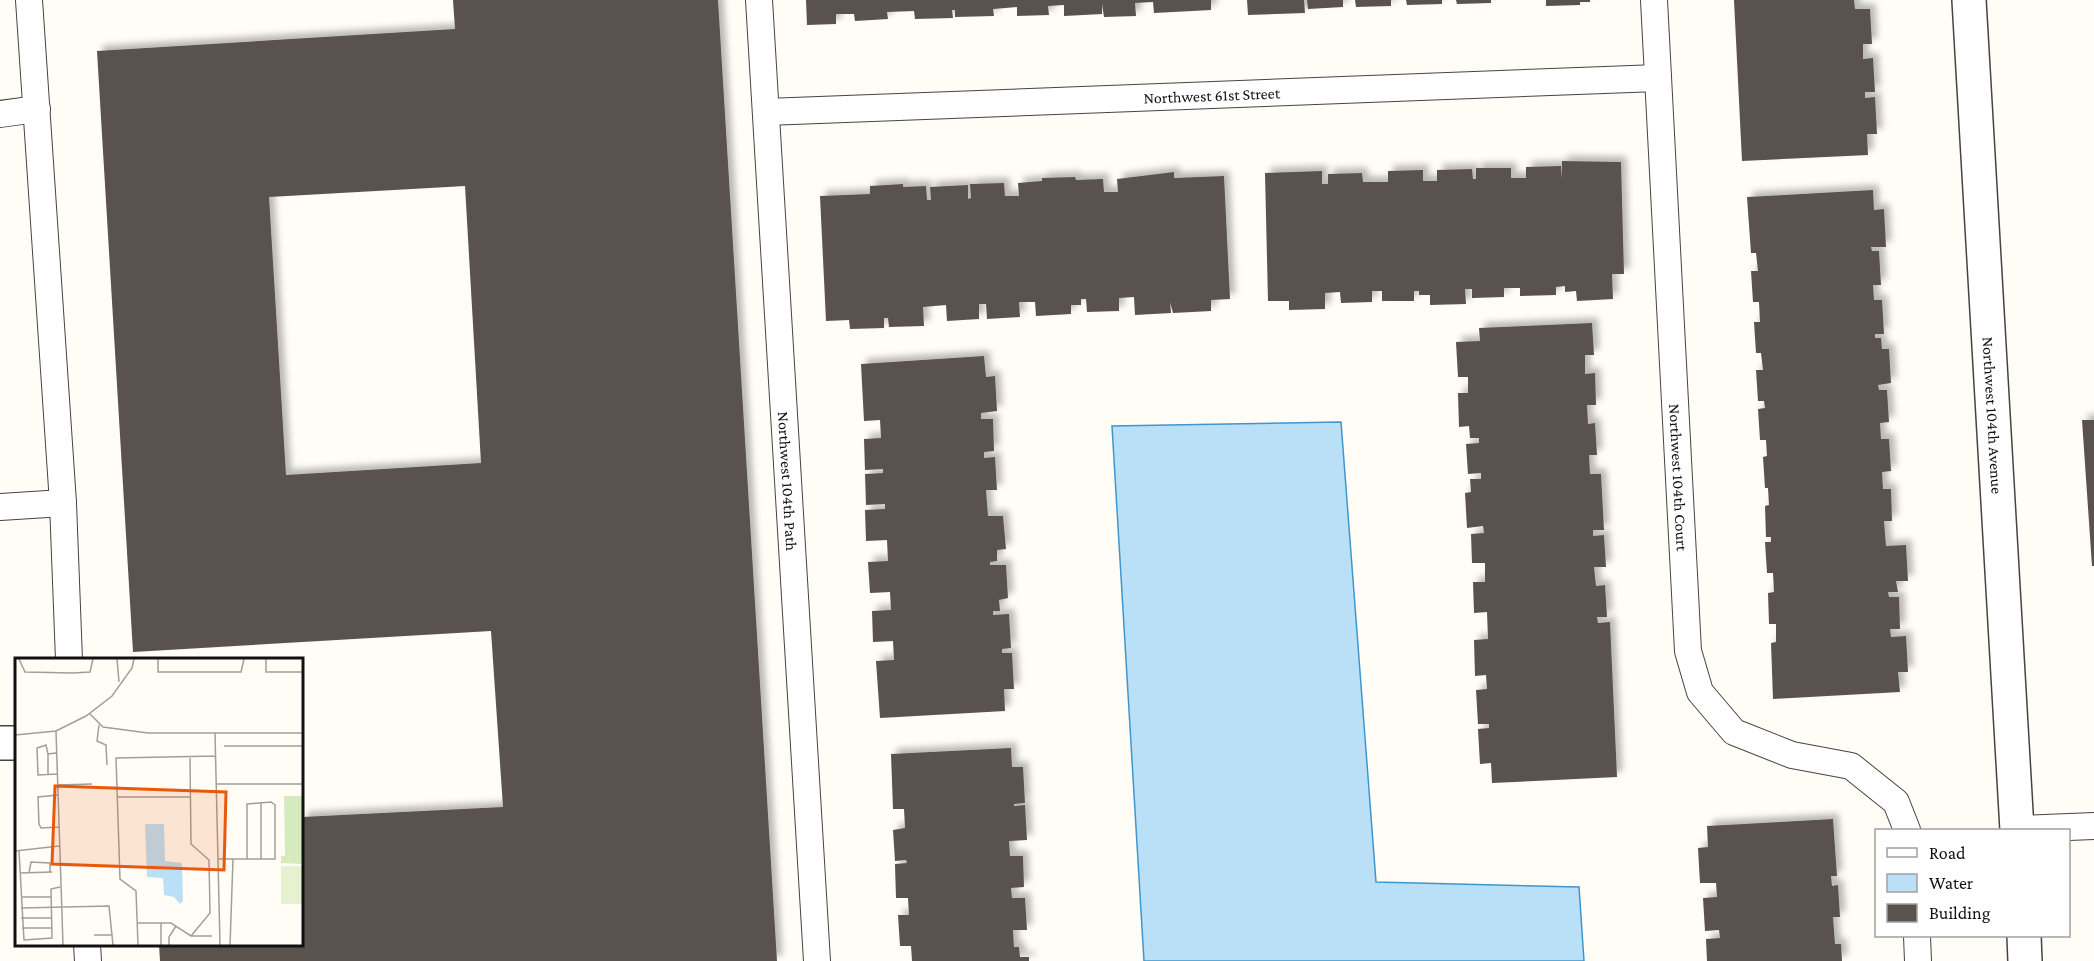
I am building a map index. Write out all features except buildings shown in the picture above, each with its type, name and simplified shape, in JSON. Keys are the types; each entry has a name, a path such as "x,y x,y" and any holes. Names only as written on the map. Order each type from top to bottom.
{"street":[{"name":"Northwest 104th Avenue","path":"1969,0 2017,829"},
{"path":"2024,937 2025,961"}],"lane":[{"path":"29,0 63,503 69,658"},
{"name":"Northwest 104th Path","path":"759,0 817,961"},
{"name":"Northwest 104th Court","path":"1653,0 1688,651 1700,692 1734,732 1792,755 1851,766 1896,802 1905,829"},
{"name":"Northwest 61st Street","path":"766,112 1658,78"},
{"path":"0,114 37,109"},
{"path":"0,507 63,503"},
{"path":"2036,829 2094,826"},
{"path":"1917,937 1918,961"},
{"path":"87,946 88,961"}],"water":[{"path":"1341,422 1376,882 1579,887 1584,961 1144,961 1112,426"}]}
